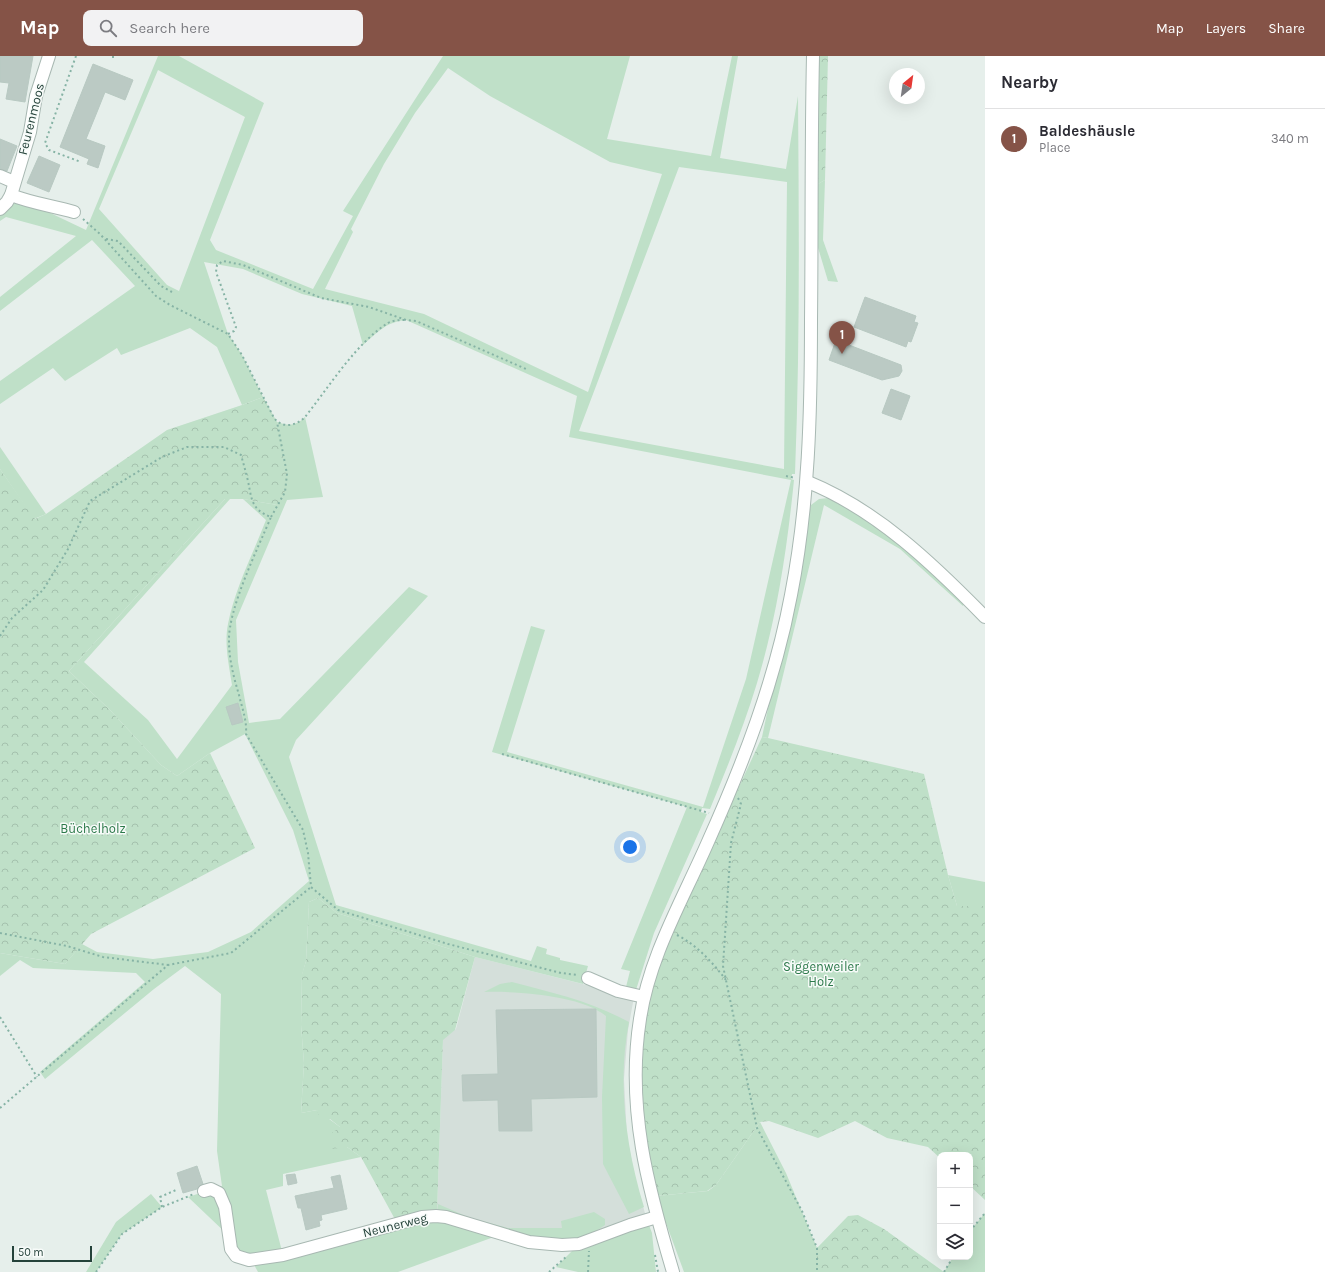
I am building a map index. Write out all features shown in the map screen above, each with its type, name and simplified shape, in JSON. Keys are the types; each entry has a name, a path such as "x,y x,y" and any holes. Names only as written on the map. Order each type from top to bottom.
{"street":[{"name":"Feurenmoos","path":"0,209 8,202 30,132 36,96 49,56"},
{"path":"673,1272 652,1199 642,1156 637,1106 638,1032 644,997 668,930 714,815 732,786 754,731 777,659 792,588 802,480 811,407 811,176 813,56"},
{"path":"0,176 14,182"},
{"path":"10,195 31,203 57,207 74,212"},
{"path":"802,480 823,488 884,526 920,554 985,617"},
{"path":"588,978 618,991 644,997"},
{"name":"Neunerweg","path":"204,1190 211,1189 219,1193 225,1207 231,1249 236,1256 242,1260 282,1255 415,1218 436,1216 457,1220 529,1242 562,1245 579,1244 657,1217"}],"path":[{"path":"76,56 45,143 49,150 81,162"},
{"path":"74,212 104,239 156,296 170,305 228,334 242,355 277,422 287,474 284,492 271,517 253,559 235,610 229,640 233,673 247,724 246,734 303,830 308,853 311,887 338,910 448,944 561,973 568,973 588,978"},
{"path":"104,239 118,241 161,286 172,292"},
{"path":"228,334 234,331 236,327 216,272 216,264 223,261 244,265 321,298 369,307 406,320"},
{"path":"277,422 288,426 296,425 301,421 363,345 388,324 394,321 416,321 526,369"},
{"path":"0,636 12,618 42,590 68,549 90,501 162,457 187,447 224,448 241,455 250,498 260,514 271,517"},
{"path":"797,471 802,480"},
{"path":"502,754 714,815"},
{"path":"732,786 741,804 732,843 723,966 757,1128 802,1211 817,1248 817,1272"},
{"path":"707,819 714,815"},
{"path":"0,933 67,946 103,957 168,965 231,953 311,887"},
{"path":"668,930 690,941 711,960 726,981"},
{"path":"0,1108 168,965"},
{"path":"0,1017 37,1077"},
{"path":"162,1206 160,1197 176,1190"},
{"path":"96,1272 122,1234 162,1206 204,1190"},
{"path":"973,1227 985,1213"},
{"path":"588,1272 587,1256 594,1238"},
{"path":"549,1272 579,1244"},
{"path":"655,1252 658,1272"},
{"path":"944,1272 951,1260"}],"shaded area":[{"path":"475,957 634,997 628,1030 624,1079 627,1137 636,1182 647,1220 562,1245 437,1212 443,1039 456,1029"}],"green space":[{"path":"158,56 179,56 264,103 210,240 216,250 313,289 353,216 343,211 443,56 630,56 607,139 711,156 732,56 738,56 720,158 786,169 798,96 799,238 797,427 795,474 792,474 791,479 794,480 788,532 776,608 764,658 747,715 710,809 702,808 701,812 707,814 654,933 635,993 625,991 630,971 621,969 687,807 492,752 531,626 545,630 507,752 703,807 746,679 791,480 569,437 577,396 406,320 388,325 363,345 352,306 302,294 243,269 204,262 228,334 242,355 263,397 242,405 217,347 190,328 121,355 117,348 65,381 53,368 0,404 0,381 135,286 92,240 0,311 0,297 76,236 6,217 0,221 0,213 15,203 44,210 86,230","holes":["448,68 490,96 610,162 662,174 588,392 424,314 325,289 353,232 351,229 384,164 415,113","158,70 245,117 179,291 167,285 99,209","679,167 787,182 784,469 579,431"]},
{"path":"819,56 828,56 825,180 816,185"},
{"path":"825,180 823,240 838,282 828,281 816,241 816,185"},
{"name":"Büchelholz","path":"263,397 277,422 287,474 285,492 277,505 243,499 225,499 69,671 110,710 161,765 177,776 210,753 255,848 91,934 65,964 0,953 0,469 35,519 46,514 167,430"},
{"path":"305,417 323,497 287,500 236,620 238,662 249,723 280,719 409,587 428,596 296,740 289,757 336,905 531,961 537,946 547,949 546,954 560,958 560,960 588,966 583,984 475,957 337,913 318,898 309,902 306,961 302,975 301,1025 304,1063 301,1113 317,1110 340,1127 347,1147 361,1157 283,1174 283,1186 266,1190 283,1255 422,1217 502,1234 398,1272 258,1272 252,1261 242,1259 229,1236 188,1197 222,1186 217,1151 221,994 185,966 154,989 45,1079 40,1072 145,982 136,973 33,968 20,960 0,976 0,953 65,964 82,944 97,952 153,959 208,952 251,932 309,881 293,830 245,734 210,753 177,776 161,765 110,710 69,671 225,499 230,499 84,662 148,720 177,759 232,685 227,647 228,624 235,597 266,520 243,499 277,505 280,440 277,422 295,424"},
{"path":"0,447 46,514 34,519 0,469"},
{"path":"828,498 850,510 913,553 964,601 963,606 900,549 824,505 768,738 762,737 811,505 819,499"},
{"name":"Siggenweiler Holz","path":"762,737 924,774 948,875 957,906 985,906 985,1200 973,1189 973,1152 937,1152 937,1155 928,1147 887,1138 855,1121 818,1138 769,1121 760,1122 716,1185 707,1191 656,1196 644,1136 640,1074 644,1020 656,966"},
{"path":"948,875 985,882 985,906 957,906"},
{"path":"318,898 337,913 475,957 455,1030 443,1040 437,1212 397,1223 361,1157 347,1147 331,1149 329,1135 340,1127 330,1119 320,1120 317,1110 301,1113 304,1063 301,1025 302,974 306,961 309,902"},
{"path":"512,982 586,1003 629,1022 625,1045 624,1068 625,1115 632,1162 644,1207 629,1214 603,1164 602,1097 606,1016 581,1003 565,999 513,992 484,992 500,984"},
{"path":"760,1122 786,1173 817,1248 817,1272 684,1272 656,1196 708,1191 716,1185"},
{"path":"151,1194 162,1207 122,1234 96,1272 86,1272 116,1222"},
{"path":"438,1204 468,1217 508,1228 562,1228 561,1221 594,1212 605,1219 605,1225 592,1233 579,1238 566,1240 540,1239 437,1212"},
{"path":"985,1213 985,1272 944,1272 951,1260 973,1260 973,1227"},
{"path":"858,1215 884,1229 944,1272 817,1272 817,1248 848,1216"},
{"path":"647,1220 652,1233 656,1272 578,1272 556,1267 579,1244"}],"building":[{"path":"0,56 33,56 25,102 6,99 9,83 0,82"},
{"path":"93,64 133,80 125,100 105,92 86,139 105,146 98,168 87,164 89,159 60,147"},
{"path":"0,139 17,146 7,171 0,169"},
{"path":"39,156 60,165 49,192 27,183"},
{"path":"865,297 916,316 914,322 918,323 911,342 908,341 906,347 854,327"},
{"path":"836,340 901,365 902,371 899,376 882,380 829,360"},
{"path":"891,389 910,396 901,420 882,413"},
{"path":"238,703 243,722 232,725 226,707"},
{"path":"596,1009 597,1097 531,1099 532,1131 499,1131 498,1100 463,1101 462,1075 498,1074 496,1010"},
{"path":"197,1166 203,1184 197,1189 183,1193 177,1173"},
{"path":"295,1174 297,1183 288,1185 286,1175"},
{"path":"340,1175 347,1209 321,1215 322,1220 319,1221 320,1226 306,1230 301,1208 298,1208 295,1196 334,1188 331,1177"}],"place":[{"name":"Baldeshäusle","path":"842,354"}]}
